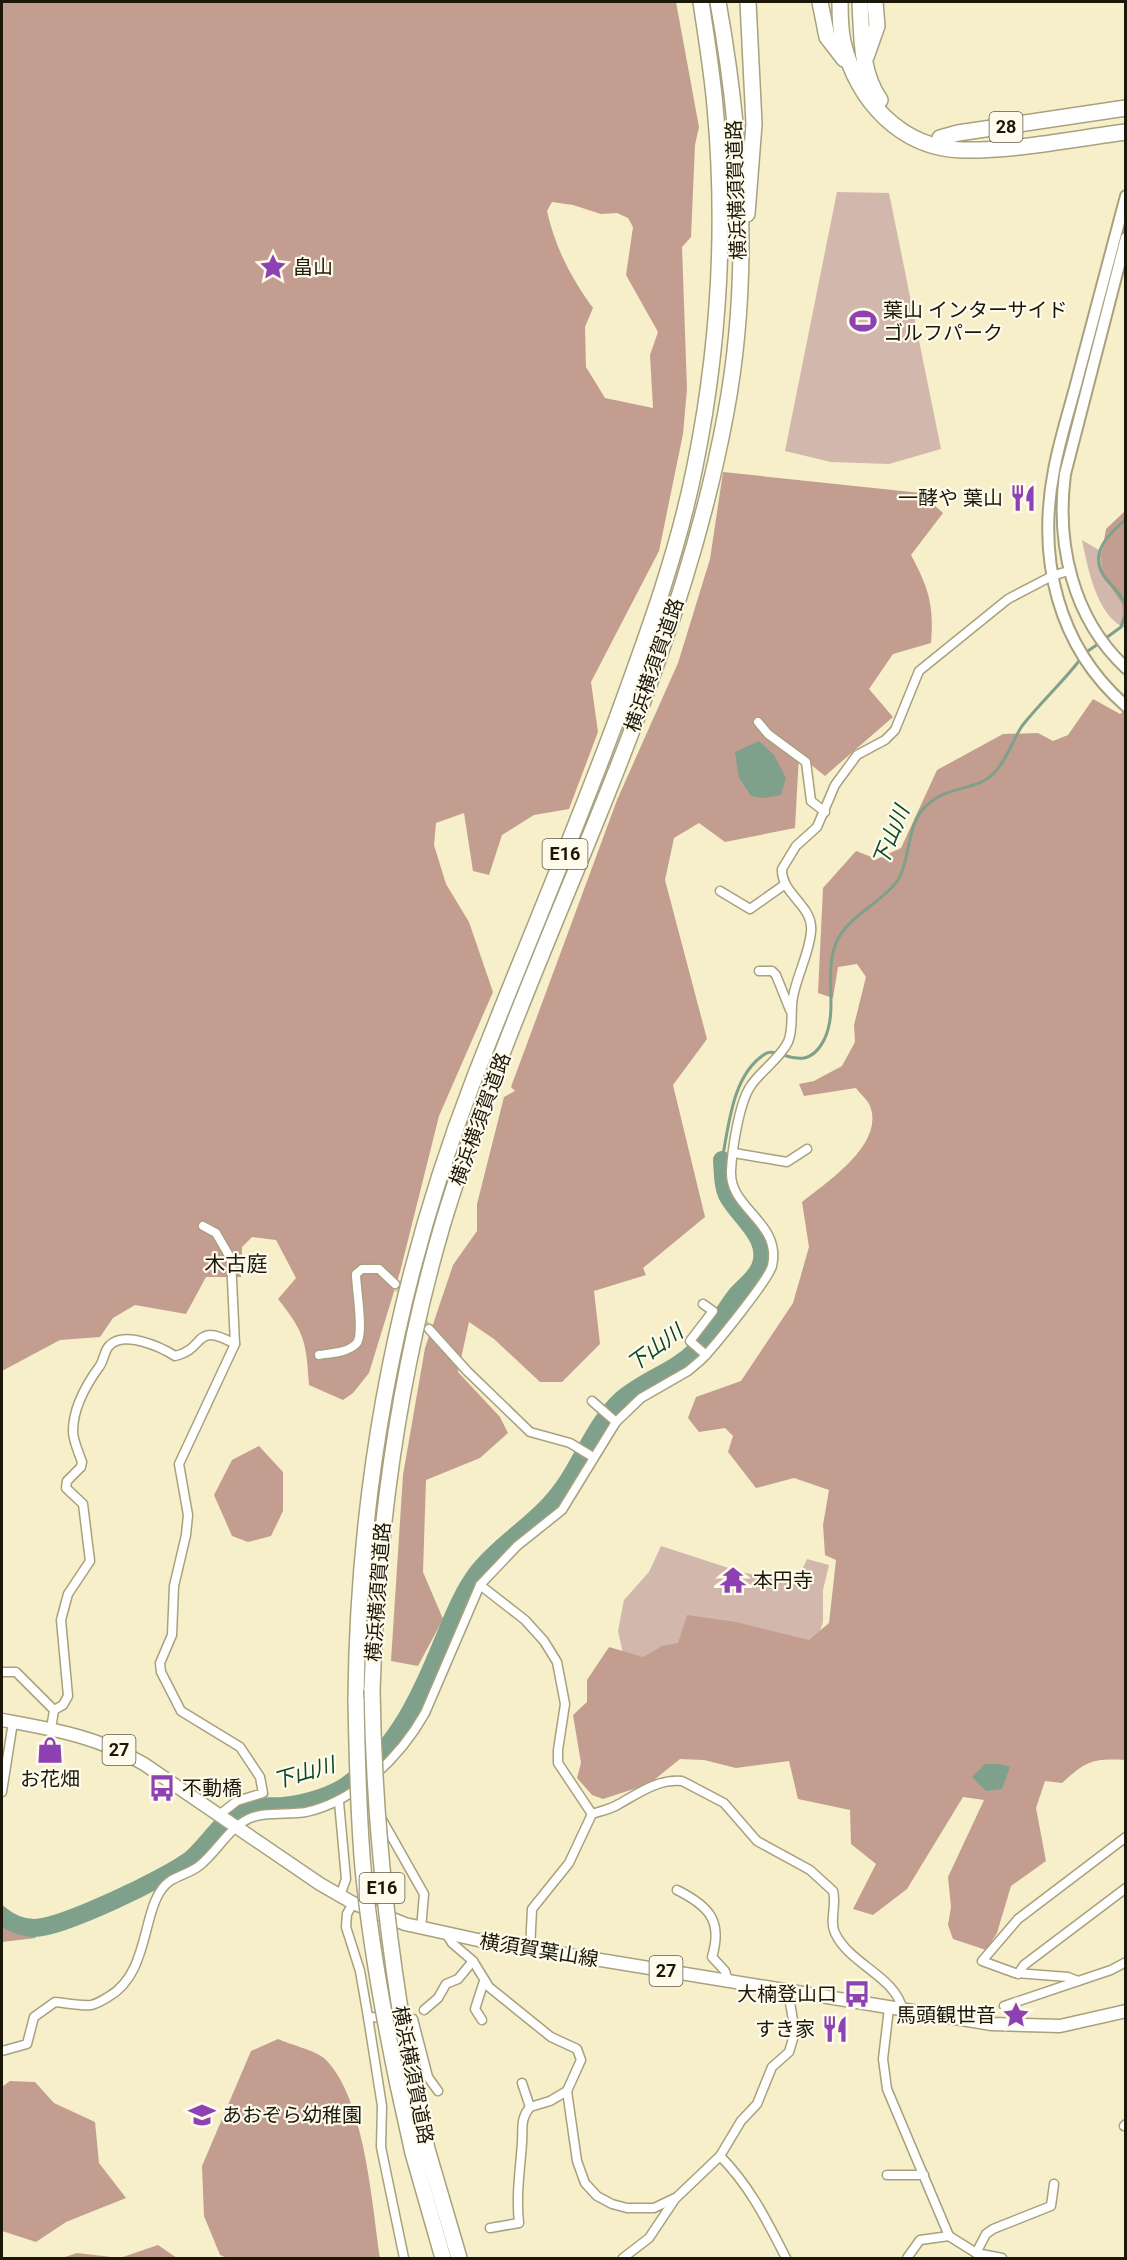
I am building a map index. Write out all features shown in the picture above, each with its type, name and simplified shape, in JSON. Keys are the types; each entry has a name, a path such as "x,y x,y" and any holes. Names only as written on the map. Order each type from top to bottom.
{"highway":[{"name":"横浜横須賀道路","path":"459,2259 427,2149 405,2084 374,1953 363,1869 358,1795 356,1699 362,1548 369,1484 385,1388 407,1291 435,1193 473,1083 586,802 647,637 694,470 707,400 717,312 720,239 715,105 701,2"},
{"name":"横浜横須賀道路","path":"442,2259 412,2153 379,1858 372,1690 378,1563 387,1482 423,1298 469,1146 592,834 671,618 712,477 726,410 739,287 736,140 718,2"},
{"path":"739,287 754,124 748,2"},
{"path":"820,2 827,37 834,46 860,59"},
{"path":"830,2 834,46"},
{"path":"840,2 842,39 860,59"},
{"path":"845,2 860,59 872,88 893,114 917,131 960,142 992,141 1125,123"},
{"path":"852,2 852,33"},
{"path":"860,2 860,59 863,90 882,116 904,133 924,142 961,150 1077,128 1125,108"},
{"path":"860,59 867,29 866,2"},
{"path":"860,59 877,26 875,2"},
{"path":"1077,128 1125,132"}],"main road":[{"name":"横須賀葉山線","path":"7,1721 86,1737 115,1747 340,1896 380,1916 421,1929 530,1949 992,2024 1038,2027 1078,2024 1125,2011"}],"street":[{"path":"1125,196 1054,468 1048,532 1052,576 1061,615 1075,646 1098,679 1125,706"},
{"path":"1125,238 1065,474 1061,513 1068,571 1097,631 1125,668"},
{"path":"2,2051 27,2044 34,2017 55,2002 93,2005 119,1991 144,1946 159,1891 170,1881 198,1867 235,1826 249,1817 308,1811 339,1802 392,1757 415,1731 480,1585 517,1546 562,1510 615,1420 641,1398 688,1371 769,1276 773,1244 769,1235 736,1192 731,1180 745,1098 750,1086 784,1049 791,1030 790,1011 812,929 803,907 784,885 782,869 788,856 815,830 825,812 834,785 857,755 885,740 895,730 919,671 1008,598 1052,576 1068,571"},
{"path":"758,722 768,734 806,762 811,801 825,812"},
{"path":"720,891 750,909 784,885"},
{"path":"759,971 772,971 776,975 790,1011"},
{"path":"734,1154 787,1162 807,1149"},
{"path":"203,1226 216,1233 231,1259 236,1344 179,1464 188,1515 186,1535 174,1586 172,1635 160,1664 161,1672 181,1711 240,1747 260,1777 263,1793 237,1801 220,1816"},
{"path":"319,1355 344,1350 356,1344 362,1333 356,1295 356,1274 362,1269 380,1269 395,1284"},
{"path":"703,1304 713,1311 690,1341 705,1353"},
{"path":"429,1329 467,1371 530,1432 578,1448 592,1456"},
{"path":"54,1710 63,1705 68,1696 69,1683 60,1635 61,1620 68,1594 90,1561 83,1504 66,1488 67,1481 81,1467 82,1462 73,1431 82,1391 101,1365 109,1346 117,1341 137,1341 158,1345 175,1356 181,1355 207,1334 216,1334 236,1344"},
{"path":"592,1401 615,1420"},
{"path":"480,1585 525,1620 544,1641 557,1662 563,1682 565,1704 558,1763 592,1814"},
{"path":"2,1672 16,1672 54,1710"},
{"path":"51,1729 54,1710"},
{"path":"2,1792 7,1721"},
{"path":"530,1949 532,1909 569,1863 592,1814 619,1805 647,1787 675,1780 682,1781 724,1803 757,1841 810,1870 833,1891 834,1932 858,1961 887,1983 901,2001 903,2011"},
{"path":"363,1783 424,1894 421,1929"},
{"path":"339,1802 346,1879 340,1896"},
{"path":"1078,1981 1068,1977 1018,1974 982,1961 1018,1919 1125,1838"},
{"path":"1018,1974 1024,1965 1125,1888"},
{"path":"677,1890 698,1900 706,1908 717,1929 718,1938 712,1957 725,1971 728,1981"},
{"path":"353,1903 347,1914 346,1927 360,1971 369,2017 382,2106 381,2147 404,2259"},
{"path":"447,1935 452,1943 473,1961 484,1981 516,2010 551,2037 577,2049 581,2060 567,2091 577,2161 585,2183 597,2196 612,2204 640,2209 654,2208 677,2197"},
{"path":"424,2010 438,1998 446,1984 458,1979 473,1961"},
{"path":"1004,2006 1111,1970 1125,1962"},
{"path":"482,2020 475,2008 484,1981"},
{"path":"623,2259 649,2238 677,2197 720,2156 741,2121 757,2104 772,2067 789,2052 794,2043 795,2032 788,1991"},
{"path":"888,2008 884,2076 949,2236 978,2256 1002,2259"},
{"path":"369,2017 413,2019 428,2077 438,2091"},
{"path":"522,2083 530,2107"},
{"path":"490,2228 519,2223 516,2193 522,2122 530,2107 550,2101 567,2091"},
{"path":"720,2156 740,2176 758,2203 786,2259"},
{"path":"887,2175 924,2175"},
{"path":"978,2256 986,2234 993,2229 1052,2206 1054,2184"},
{"path":"907,2259 920,2240 949,2236"}],"shaded area":[{"path":"2,2 676,2 699,127 695,145 691,237 682,247 687,389 683,434 659,551 591,682 598,732 569,809 534,815 502,835 489,875 473,871 464,813 436,823 434,845 446,884 469,922 493,992 439,1116 400,1272 369,1373 353,1393 343,1400 309,1385 307,1358 302,1338 294,1321 278,1299 296,1278 276,1240 252,1237 242,1247 241,1277 206,1277 186,1314 135,1305 113,1318 100,1337 60,1340 2,1371","holes":["552,202 573,205 601,214 617,213 628,218 633,227 626,275 658,332 650,355 653,408 605,398 586,367 585,327 593,308 565,262 554,237 547,211"]},
{"name":"葉山 インターサイド ゴルフパーク","path":"837,192 889,193 941,449 889,464 831,462 785,451"},
{"path":"723,472 921,493 943,513 911,555 929,598 932,618 931,643 893,654 869,689 893,717 825,776 799,755 795,828 725,842 699,823 674,838 665,880 707,1039 673,1085 705,1217 643,1268 646,1275 594,1291 600,1344 562,1382 540,1382 494,1339 469,1322 458,1372 500,1417 508,1433 480,1458 426,1480 423,1572 443,1619 418,1666 391,1661 403,1475 425,1348 453,1265 477,1231 477,1204 504,1097 515,1091 511,1087 617,800 678,663 710,559"},
{"path":"1125,511 1125,638 1122,604 1103,575 1101,556 1106,529"},
{"path":"1082,540 1109,556 1125,595 1125,628 1115,622 1100,602"},
{"path":"1093,699 1120,714 1125,710 1125,1760 1090,1762 1062,1783 1045,1781 1036,1808 1046,1861 1011,1886 997,1933 986,1950 953,1939 948,1925 951,1907 948,1877 984,1800 963,1797 907,1889 873,1915 853,1909 876,1864 851,1844 850,1810 798,1799 789,1761 736,1768 704,1760 680,1759 649,1784 603,1799 592,1795 577,1778 581,1763 573,1715 587,1702 587,1680 609,1647 643,1657 662,1646 678,1643 687,1615 736,1622 809,1640 829,1623 836,1560 825,1555 823,1525 829,1490 794,1478 756,1488 728,1452 733,1436 725,1428 699,1432 688,1418 696,1397 741,1381 793,1303 809,1247 802,1202 851,1161 862,1148 869,1134 872,1120 870,1106 856,1088 804,1096 799,1084 814,1081 842,1066 855,1042 854,1025 866,977 857,964 838,967 833,998 818,993 823,888 856,851 877,859 901,848 937,770 1003,734 1038,733 1053,741 1068,735"},
{"path":"759,741 774,755 786,778 781,795 763,798 751,796 739,778 735,752"},
{"path":"259,1446 283,1472 283,1511 271,1536 248,1542 232,1536 214,1495 232,1460"},
{"name":"本円寺","path":"661,1546 741,1572 796,1583 807,1559 829,1565 823,1590 823,1622 812,1655 666,1674 625,1662 618,1631 624,1600 649,1572"},
{"path":"985,1764 1010,1767 1002,1789 986,1791 972,1777"},
{"path":"2,1904 36,1938 2,1942"},
{"path":"278,2039 321,2056 339,2077 358,2125 370,2182 380,2258 227,2258 220,2255 204,2216 202,2166 251,2051"},
{"path":"10,2081 35,2082 54,2103 95,2122 99,2163 126,2198 66,2222 36,2242 2,2231 2,2087"},
{"path":"158,2245 177,2258 120,2258"},
{"path":"77,2253 120,2258 62,2258"}],"waterway":[{"name":"下山川","path":"1126,519 1107,538 1099,553 1101,570 1126,606"},
{"name":"下山川","path":"1106,638 1121,627 1126,612"},
{"name":"下山川","path":"1085,653 1098,644"},
{"name":"下山川","path":"722,1160 734,1102 745,1074 754,1063 770,1052 792,1057 809,1057 817,1051 824,1040 831,1015 831,962 839,937 844,929 888,891 900,877 914,826 923,809 942,795 978,783 994,773 1022,726 1079,661"},
{"name":"下山川","path":"2,1916 17,1925 34,1928 48,1926 90,1911 139,1889 191,1859 236,1813 252,1807 283,1806 318,1799 350,1783 382,1753 417,1700 458,1605 478,1572 561,1491 610,1411 630,1393 678,1365 695,1351 760,1267 762,1256 758,1237 725,1191 722,1160"}],"tunnel":[{"path":"395,1284 429,1329"}],"place":[{"name":"畠山","path":"273,267"},
{"name":"葉山 インターサイド ゴルフパーク","path":"863,321"},
{"name":"一酵や 葉山","path":"1023,498"},
{"name":"本円寺","path":"733,1580"},
{"name":"お花畑","path":"50,1750"},
{"name":"不動橋","path":"162,1788"},
{"name":"大楠登山口","path":"857,1994"},
{"name":"馬頭観世音","path":"1016,2015"},
{"name":"すき家","path":"835,2029"},
{"name":"あおぞら幼稚園","path":"202,2115"}],"district":[{"name":"木古庭","path":"236,1264"}]}
